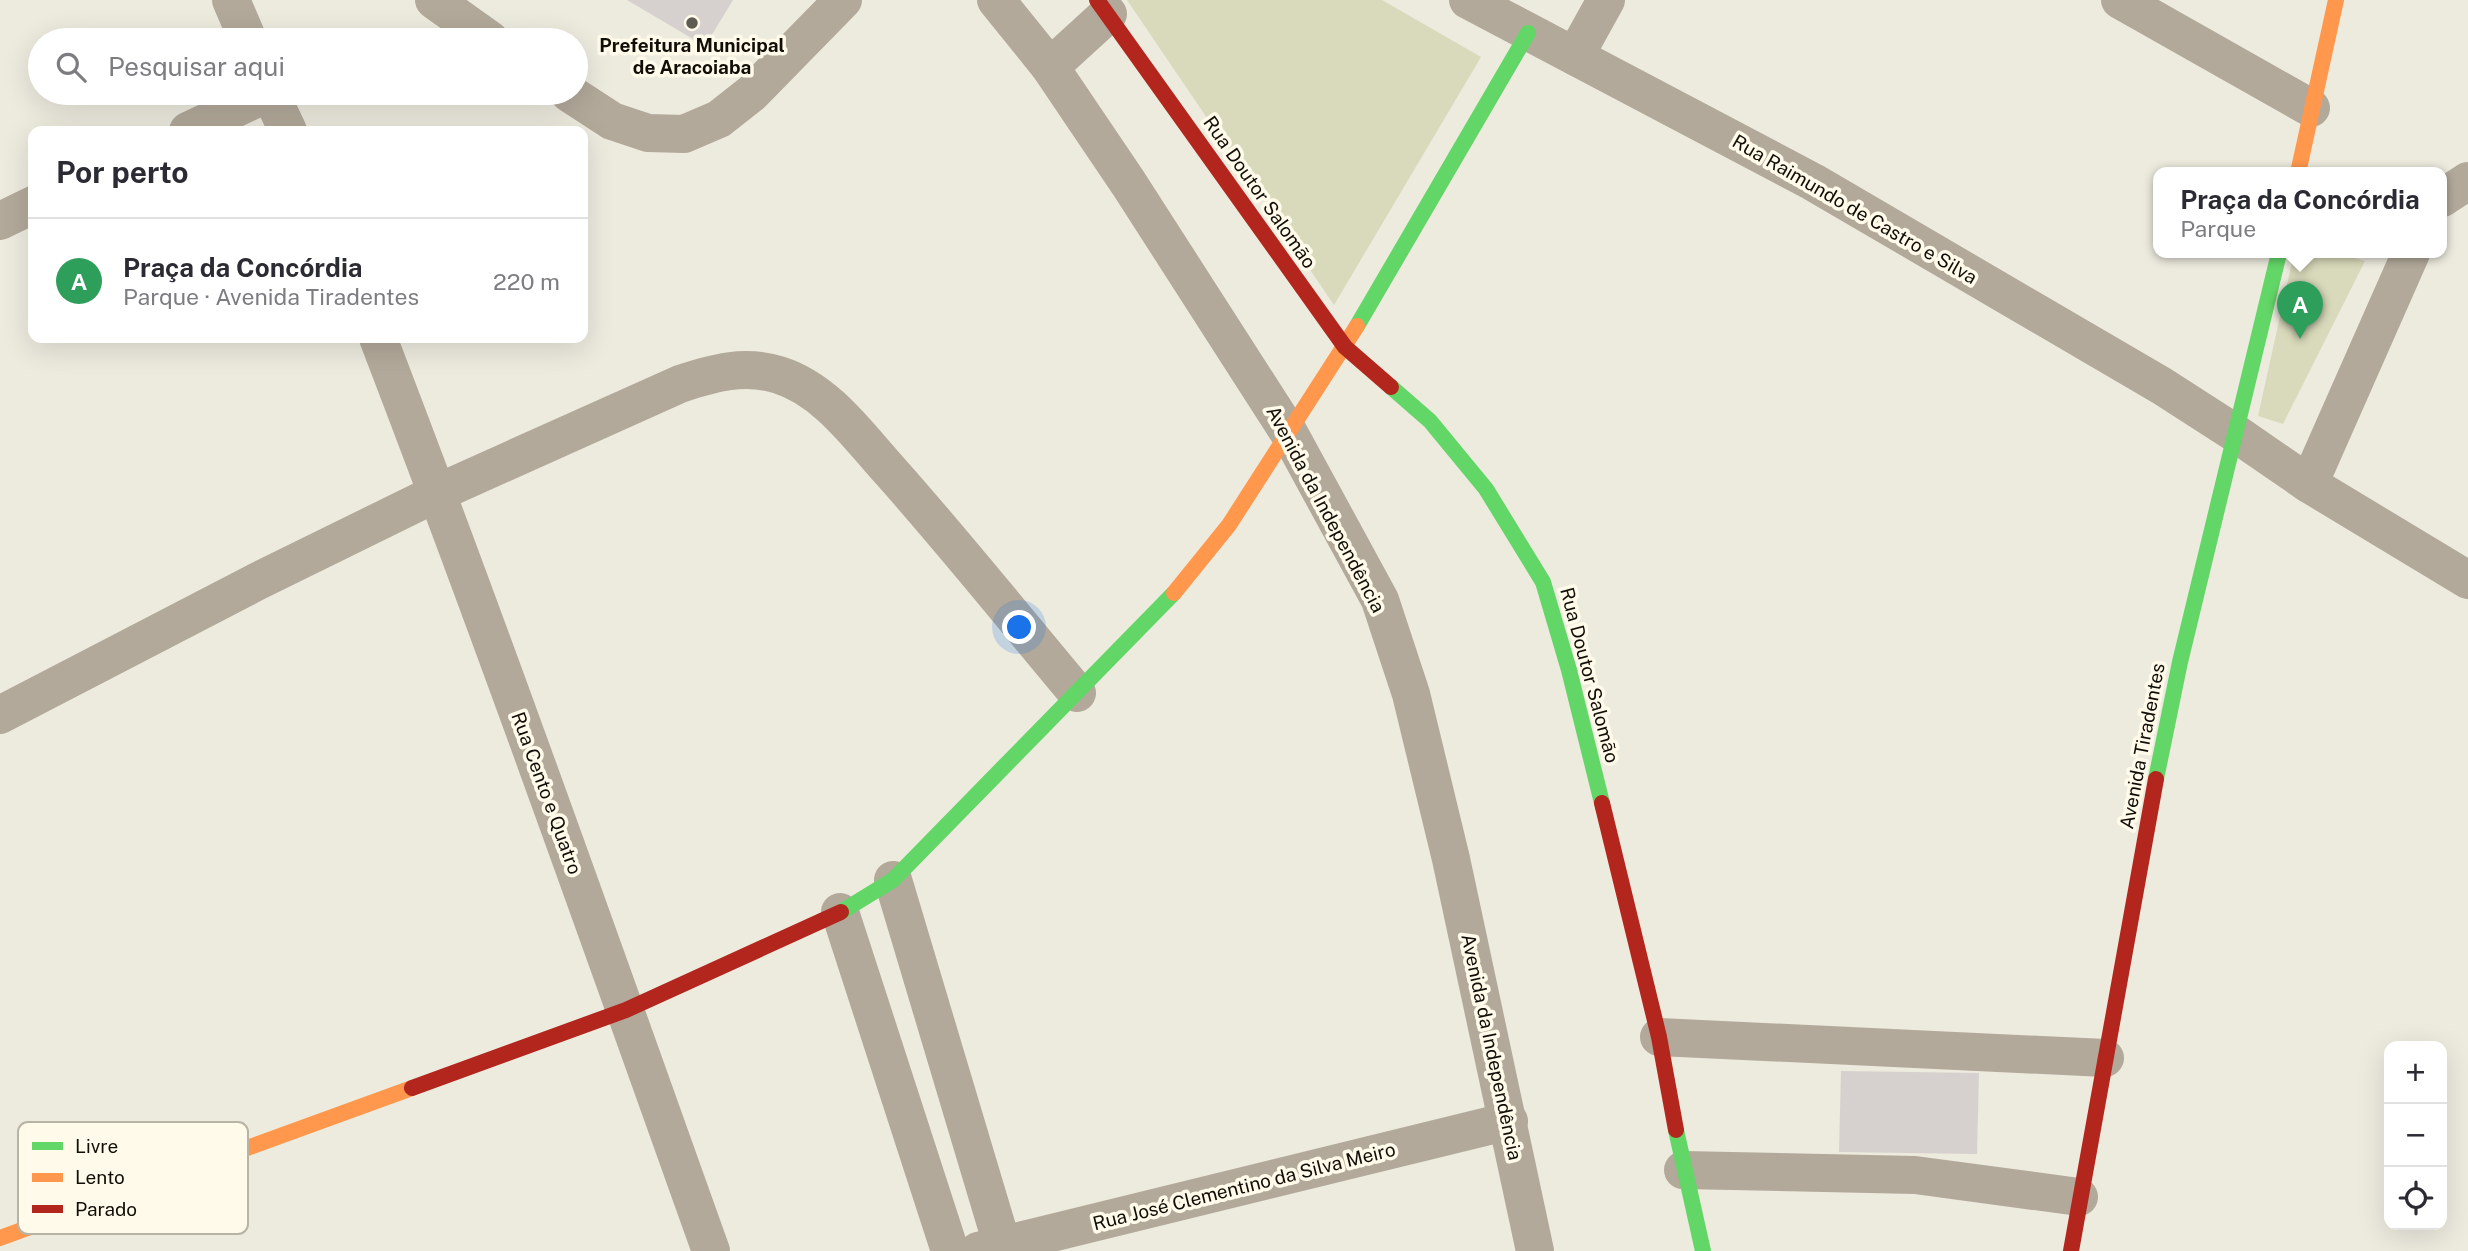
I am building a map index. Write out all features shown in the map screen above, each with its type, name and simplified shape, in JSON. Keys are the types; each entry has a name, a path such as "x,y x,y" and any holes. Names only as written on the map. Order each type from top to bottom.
{"street":[{"path":"231,0 243,28"},
{"path":"435,0 474,28"},
{"path":"587,105 612,121 648,133 684,134 719,119 752,93 843,0"},
{"name":"Avenida da Independência","path":"996,0 1050,67 1129,184 1289,433 1380,600 1410,694 1451,859 1535,1251"},
{"name":"Rua Raimundo de Castro e Silva","path":"1468,0 1812,182 2162,386 2309,484 2468,580"},
{"path":"1575,56 1606,0"},
{"path":"2120,0 2311,108"},
{"path":"2299,167 2336,0"},
{"path":"1050,67 1102,7"},
{"name":"Rua Doutor Salomão","path":"1102,7 1345,347 1430,421 1486,489 1543,582 1569,670 1659,1037 1683,1170 1703,1251"},
{"path":"248,1148 626,1010 841,912 893,880 1175,592 1229,525 1345,347 1528,33"},
{"path":"199,126 243,105"},
{"path":"275,105 286,126"},
{"path":"2447,195 2468,181"},
{"path":"0,221 28,207"},
{"name":"Avenida Tiradentes","path":"2071,1251 2162,746 2278,258"},
{"path":"2309,484 2409,258"},
{"name":"Rua Cento e Quatro","path":"380,343 626,1010 710,1251"},
{"path":"0,715 256,582 437,493 680,384 719,371 757,370 781,375 807,387 835,411 929,515 1077,693"},
{"path":"893,880 995,1249"},
{"path":"841,912 950,1251"},
{"path":"1659,1037 2105,1058"},
{"name":"Rua José Clementino da Silva Meiro","path":"995,1249 1509,1121"},
{"path":"1683,1170 1915,1175 2080,1197"},
{"path":"0,1238 18,1231"}],"green space":[{"path":"1127,0 1382,0 1481,57 1334,305"},
{"path":"2293,258 2355,258 2365,261 2283,424 2258,416"}],"building":[{"name":"Prefeitura Municipal de Aracoiaba","path":"627,0 733,0 705,46"},
{"path":"1841,1071 1979,1073 1977,1154 1839,1152"}],"traffic: fast":[{"path":"1357,326 1528,33"},
{"path":"2156,779 2180,662 2278,258"},
{"path":"1391,387 1430,421 1486,489 1543,582 1569,670 1602,803"},
{"path":"841,912 893,880 1174,593"},
{"path":"1676,1130 1703,1251"}],"traffic: slow":[{"path":"2299,167 2336,0"},
{"path":"1174,593 1229,525 1357,326"},
{"path":"248,1148 412,1088"},
{"path":"0,1238 18,1231"}],"traffic: jam":[{"path":"1097,0 1345,347 1391,387"},
{"path":"2071,1251 2156,779"},
{"path":"1602,803 1659,1037 1676,1130"},
{"path":"412,1088 626,1010 841,912"}],"place":[{"name":"Prefeitura Municipal de Aracoiaba","path":"692,23"},
{"name":"Praça da Concórdia","path":"2300,339"}]}
